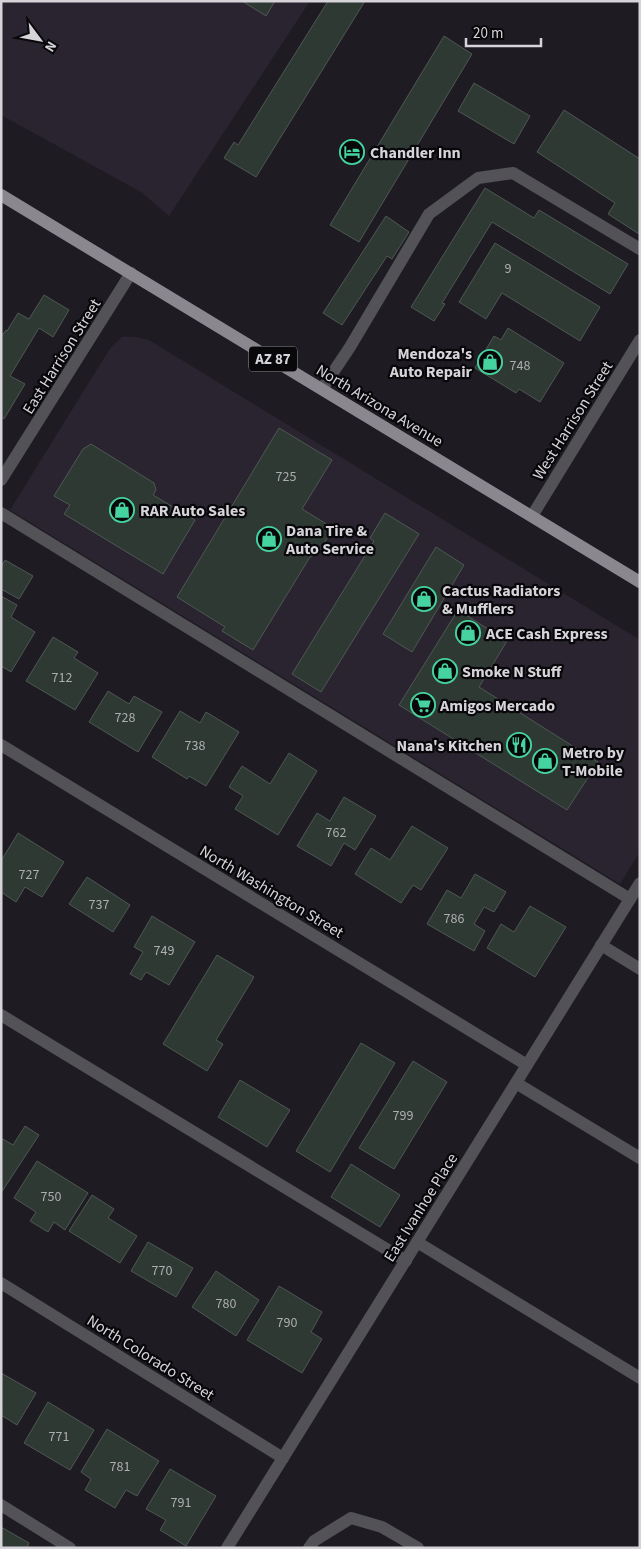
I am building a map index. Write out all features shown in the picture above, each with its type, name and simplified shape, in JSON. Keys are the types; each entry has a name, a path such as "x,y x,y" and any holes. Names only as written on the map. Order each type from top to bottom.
{"main road":[{"name":"North Arizona Avenue","path":"1,195 640,582"}],"street":[{"path":"322,389 350,347 429,214 478,178 513,173 640,249"},
{"name":"East Harrison Street","path":"1,480 131,274"},
{"name":"West Harrison Street","path":"532,516 640,340"},
{"path":"1,513 630,899"},
{"name":"North Washington Street","path":"1,745 527,1065"},
{"name":"East Ivanhoe Place","path":"227,1548 640,883"},
{"path":"601,945 640,968"},
{"path":"1,1015 406,1260"},
{"path":"516,1083 640,1158"},
{"path":"417,1242 640,1378"},
{"name":"North Colorado Street","path":"1,1283 283,1458"},
{"path":"1,1505 70,1548"},
{"path":"309,1548 314,1541 351,1518 382,1527 418,1548"}],"shaded area":[{"path":"1,1 310,1 169,216 141,192 1,115"},
{"path":"122,337 136,337 149,340 640,640 640,852 620,884 10,510 109,350"}],"building":[{"path":"242,1 275,1 266,16"},
{"path":"328,1 365,1 256,177 224,158 234,142 238,145"},
{"path":"444,36 472,54 359,242 330,225"},
{"path":"474,83 530,116 514,144 458,111"},
{"path":"564,110 640,159 639,234 608,214 615,203 537,152"},
{"path":"485,188 534,218 539,210 628,264 610,294 492,222 442,303 445,304 434,321 411,307"},
{"path":"386,216 409,232 392,259 387,256 342,325 323,313"},
{"path":"495,243 600,307 580,341 502,293 486,319 459,302"},
{"path":"44,295 69,310 53,337 39,328 10,376 25,384 4,419 1,417 1,337 18,313 29,319"},
{"path":"508,328 564,363 540,402 519,389 516,393 475,368 494,336 501,340"},
{"name":"Dana Tire & Auto Service","path":"279,428 332,460 302,509 333,528 320,550 310,557 253,650 222,631 225,627 177,597"},
{"name":"RAR Auto Sales","path":"91,444 154,483 156,490 153,495 195,520 163,574 64,514 70,505 54,496 83,449"},
{"path":"385,513 419,534 321,692 292,674 374,541 370,538"},
{"name":"Cactus Radiators & Mufflers","path":"436,547 464,565 412,652 383,634"},
{"path":"5,560 33,576 19,599 1,589 1,567"},
{"path":"1,596 17,605 11,617 35,632 11,672 1,666"},
{"path":"458,610 507,641 479,687 598,762 567,810 399,705"},
{"path":"53,637 78,652 74,658 98,673 75,710 26,681"},
{"path":"108,691 129,704 134,696 162,712 138,752 89,722"},
{"path":"180,711 200,723 206,712 239,732 206,786 189,776 187,779 152,757"},
{"path":"289,753 317,771 278,835 235,809 243,796 229,787 242,766 270,784"},
{"path":"344,797 376,816 355,850 344,843 331,866 297,846 317,813 330,821"},
{"path":"412,826 448,848 421,890 413,885 401,903 355,874 371,848 390,860"},
{"path":"18,833 64,862 42,897 25,887 16,902 1,892 1,861"},
{"path":"475,874 506,892 494,912 484,907 474,924 485,931 474,951 427,924 447,890 461,898"},
{"path":"87,877 130,905 113,932 69,904"},
{"path":"530,906 566,927 535,977 487,948 501,924 514,932"},
{"path":"152,916 195,942 169,985 146,972 141,980 130,974 143,952 134,947"},
{"path":"217,955 254,977 216,1040 223,1044 207,1071 163,1044"},
{"path":"361,1043 395,1063 330,1172 296,1151"},
{"path":"413,1061 447,1082 394,1169 359,1148"},
{"path":"240,1080 290,1110 267,1147 218,1117"},
{"path":"25,1126 39,1135 1,1193 1,1138 13,1145"},
{"path":"37,1161 88,1193 65,1230 54,1222 48,1232 30,1221 36,1212 14,1198"},
{"path":"351,1164 400,1195 380,1227 331,1197"},
{"path":"92,1195 114,1209 108,1218 137,1236 120,1263 69,1231"},
{"path":"148,1242 193,1268 176,1297 131,1271"},
{"path":"216,1271 259,1300 236,1336 192,1307"},
{"path":"279,1286 322,1312 311,1332 322,1339 302,1373 247,1340"},
{"path":"1,1373 36,1393 17,1425 1,1415"},
{"path":"48,1402 94,1430 70,1470 24,1443"},
{"path":"107,1429 159,1461 137,1496 126,1490 115,1508 85,1490 91,1479 81,1472"},
{"path":"170,1469 216,1496 186,1546 160,1530 166,1520 146,1509"},
{"path":"1,1527 29,1543 27,1548 1,1548"}],"place":[{"name":"Chandler Inn","path":"352,152"},
{"name":"Mendoza's Auto Repair","path":"490,362"},
{"name":"RAR Auto Sales","path":"122,510"},
{"name":"Dana Tire & Auto Service","path":"269,539"},
{"name":"Cactus Radiators & Mufflers","path":"424,599"},
{"name":"ACE Cash Express","path":"468,633"},
{"name":"Smoke N Stuff","path":"445,671"},
{"name":"Amigos Mercado","path":"423,705"},
{"name":"Nana's Kitchen","path":"519,745"},
{"name":"Metro by T-Mobile","path":"545,761"}]}
